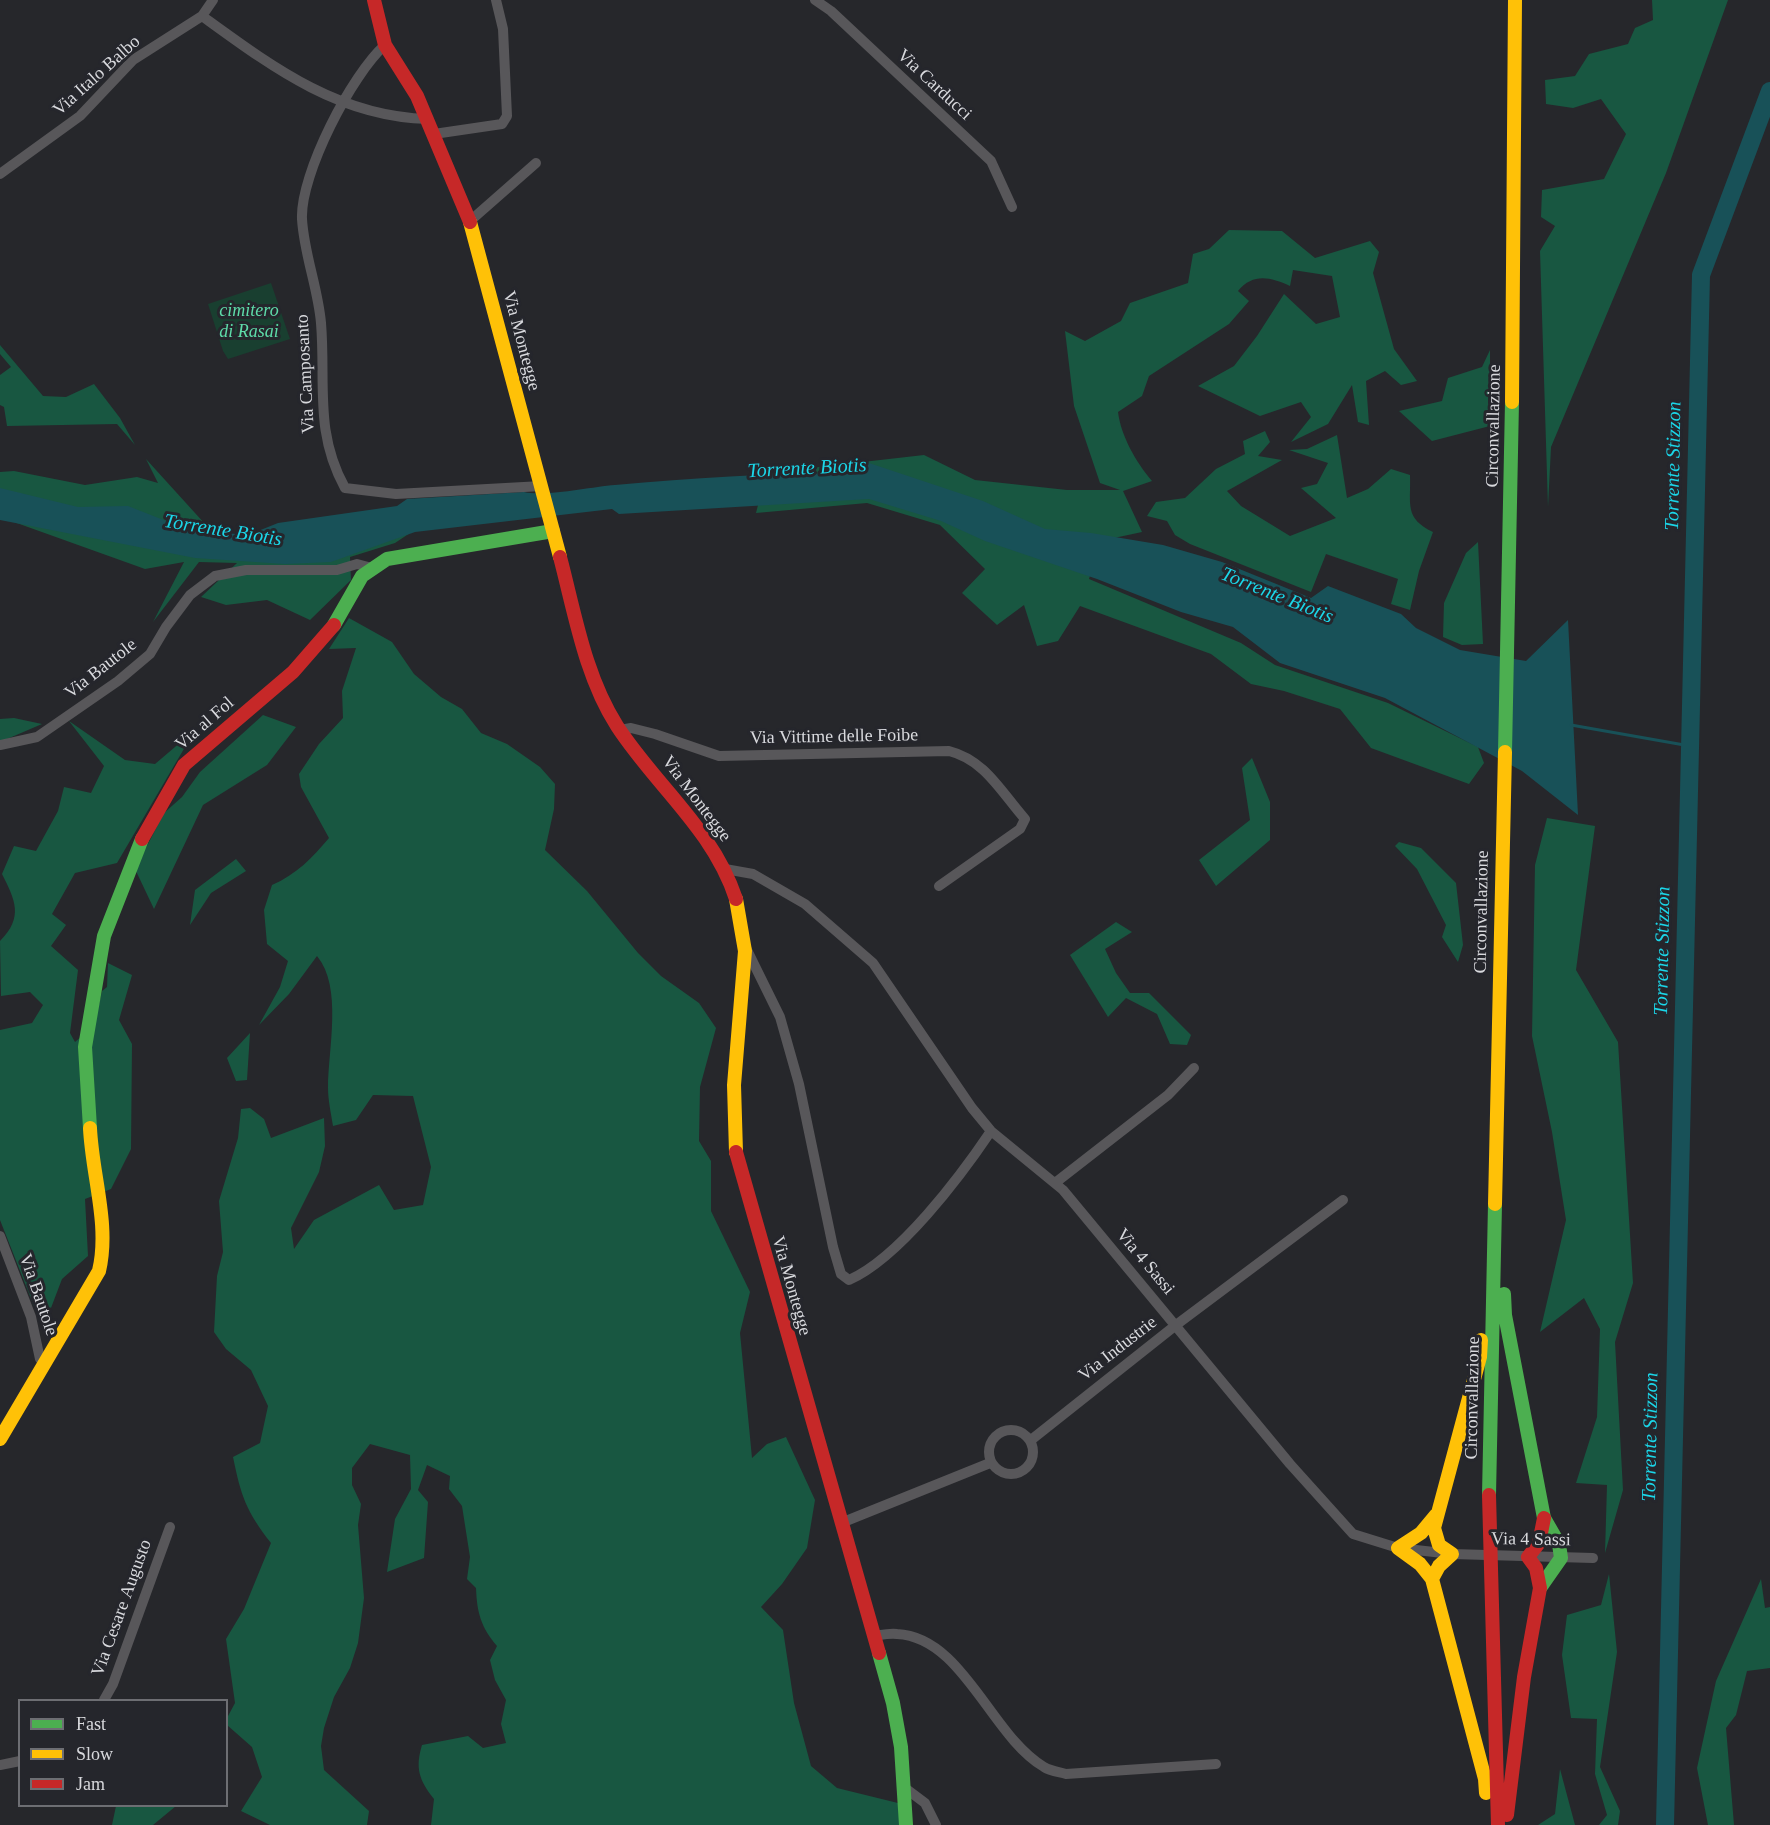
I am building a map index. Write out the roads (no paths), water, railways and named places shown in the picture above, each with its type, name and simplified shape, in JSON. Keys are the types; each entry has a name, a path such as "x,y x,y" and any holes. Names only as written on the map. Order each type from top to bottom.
{"main road":[{"name":"Via Montegge","path":"374,0 385,45 417,96 470,221 590,668 600,694 620,730 706,836 725,869 738,904 747,975 734,1084 733,1125 737,1158 893,1703 905,1788 906,1825"},
{"name":"Circonvallazione","path":"1498,1825 1489,1539 1514,313 1515,0"},
{"name":"Via al Fol","path":"0,1439 92,1286 103,1254 102,1225 91,1155 85,1047 104,936 137,848 184,765 292,672 329,633 362,576 372,568 387,559 553,531"},
{"path":"1432,1579 1439,1566 1452,1554 1439,1545 1435,1537 1436,1515 1480,1357 1489,1227 1494,1222 1503,1240 1504,1314 1544,1518 1559,1544 1561,1558 1540,1588"},
{"path":"1436,1515 1421,1533 1398,1548 1420,1564 1432,1579 1485,1779 1488,1825"},
{"path":"1506,1825 1524,1677 1540,1588 1536,1568 1528,1557 1539,1543 1544,1518"}],"street":[{"name":"Via Italo Balbo","path":"0,174 80,116 133,60 202,16 213,0"},
{"path":"434,134 502,124 507,116 503,29 496,0"},
{"name":"Via Carducci","path":"815,0 831,11 991,161 1012,207"},
{"path":"202,16 295,81 341,101 383,112 428,119"},
{"path":"341,101 375,54 385,45"},
{"name":"Via Camposanto","path":"341,101 308,184 302,217 321,322 322,417 326,442 337,473 345,488 396,494 545,498"},
{"path":"470,221 536,163"},
{"name":"Via Bautole","path":"0,745 37,737 118,681 150,654 165,627 190,595 215,576 246,570 337,570 357,564 372,568"},
{"name":"Via Vittime delle Foibe","path":"620,730 631,728 655,734 719,756 949,751 966,755 982,767 1024,819 1020,829 939,886"},
{"name":"Via 4 Sassi","path":"725,869 753,874 805,904 873,963 972,1108 991,1131 1054,1184 1176,1325 1290,1464 1353,1534 1398,1548 1452,1554 1593,1558"},
{"path":"745,945 780,1017 799,1084 833,1247 841,1274 849,1280 864,1274 889,1254 959,1179 991,1131"},
{"path":"1054,1184 1168,1095 1194,1068"},
{"name":"Via Industrie","path":"1031,1440 1176,1325 1343,1200"},
{"name":"Via Bautole","path":"0,1236 31,1317 40,1359 45,1361"},
{"path":"1006,1429 1020,1431 1031,1440 1034,1458 1023,1473 1004,1475 990,1462 988,1449 994,1436 1006,1429"},
{"path":"841,1523 990,1462"},
{"name":"Via Cesare Augusto","path":"105,1699 113,1684 170,1527"},
{"path":"874,1636 898,1634 916,1639 940,1651 960,1671 1015,1743 1044,1767 1066,1774 1215,1764"},
{"path":"0,1765 18,1761"},
{"path":"905,1788 925,1803 936,1825"}],"water":[{"path":"860,460 983,501 1045,529 1091,533 1163,545 1222,562 1311,598 1328,586 1401,614 1416,628 1460,650 1526,661 1568,620 1578,815 1522,771 1385,698 1280,663 1233,627 1181,612 1097,579 985,541 941,521 869,499 619,514 612,509 415,532 331,562 285,564 195,558 0,520 0,488 78,507 128,506 189,530 248,535 278,523 397,506 407,499 524,492 555,493 615,485 730,476 846,473"}],"waterway":[{"name":"Torrente Stizzon","path":"1665,1825 1701,275 1770,91"},
{"name":"Torrente Biotis","path":"1571,725 1690,746"}],"park label":[{"name":"cimitero di Rasai","path":"249,321"}]}
